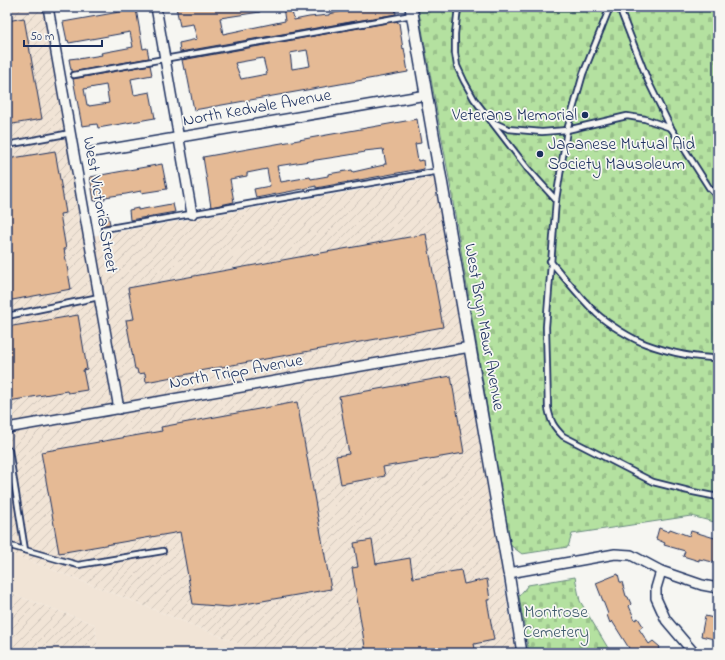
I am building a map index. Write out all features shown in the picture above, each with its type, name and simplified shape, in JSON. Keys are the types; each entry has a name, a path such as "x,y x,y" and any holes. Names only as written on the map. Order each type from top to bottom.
{"street":[{"name":"West Victoria Street","path":"48,7 119,409"},
{"path":"156,7 192,214"},
{"name":"West Bryn Mawr Avenue","path":"411,11 440,171 522,653"},
{"name":"North Kedvale Avenue","path":"93,152 426,95"},
{"name":"North Tripp Avenue","path":"7,428 470,347"},
{"path":"509,573 615,554 631,555 661,571 702,585 718,588"},
{"path":"661,571 656,588 656,598 666,620 694,653"}],"lane":[{"path":"458,7 455,53 457,66 464,81 474,99 528,169 556,200"},
{"path":"610,7 583,74 567,130 556,200 546,327 548,408 550,420 563,436 653,482 718,497"},
{"path":"619,7 648,82 671,128 710,189 718,197"},
{"path":"74,75 165,59 411,11"},
{"path":"491,121 508,129 542,132 567,130 627,116 645,119 671,128"},
{"path":"7,145 71,133"},
{"path":"104,229 440,171"},
{"path":"550,261 597,314 620,330 645,344 708,358 718,358"},
{"path":"7,316 99,297"},
{"path":"9,450 25,550"},
{"path":"7,545 78,565 163,551"}],"shaded area":[{"path":"7,7 50,7 92,236 434,177 516,653 262,653 7,552"},
{"path":"7,552 262,653 99,653 94,624 7,592"},
{"path":"7,592 94,624 99,653 7,653"}],"green space":[{"name":"Montrose Cemetery","path":"418,7 718,7 718,523 691,516 572,534 568,547 522,554 510,545 449,178"},
{"name":"Montrose Cemetery","path":"575,577 580,601 611,653 529,653 519,596 528,585"}],"building":[{"path":"176,7 259,7 260,12 220,18 223,34 285,21 283,7 291,7 294,20 329,15 362,7 368,7 369,9 378,7 395,7 396,14 180,52 179,43 197,39 193,24 180,26"},
{"path":"136,9 143,49 147,48 149,58 72,72 69,59 102,55 101,53 133,47 130,32 69,43 68,40 67,41 63,22"},
{"path":"24,18 42,119 7,125 7,21"},
{"path":"397,21 399,23 408,72 194,110 186,69 184,70 182,60","holes":["307,50 310,66 292,69 290,53","263,58 267,74 241,79 235,63"]},
{"path":"150,65 152,75 131,79 134,95 150,92 155,118 98,128 97,124 82,126 73,79","holes":["106,85 109,103 87,105 84,89"]},
{"path":"417,119 421,143 415,144 418,161 423,160 424,169 316,188 316,186 256,198 254,189 270,186 267,169 247,173 247,176 230,179 234,202 211,207 203,157","holes":["383,149 386,164 353,172 352,170 328,174 328,176 311,179 310,177 281,182 277,166"]},
{"path":"55,151 66,213 60,214 71,289 7,301 7,159"},
{"path":"162,164 167,189 141,193 141,191 105,197 105,199 94,201 90,177"},
{"path":"173,204 175,212 130,220 129,210 138,208 138,210"},
{"path":"108,215 110,224 101,226 99,217"},
{"path":"426,234 443,327 146,382 145,373 138,374 137,369 135,369 126,320 134,319 128,288"},
{"path":"78,315 87,369 83,370 87,390 68,393 67,391 9,401 7,390 7,327"},
{"path":"451,376 464,453 383,467 385,476 341,484 336,456 349,454 339,396"},
{"path":"297,402 331,589 228,607 193,604 180,532 59,553 41,452 162,431 161,427"},
{"path":"659,528 669,532 670,529 689,536 691,531 718,539 718,563 699,559 699,561 683,556 685,551 664,545 665,543 656,539"},
{"path":"372,540 376,564 410,558 413,578 461,570 464,584 487,579 490,600 487,600 494,640 474,644 476,653 366,653 352,568 358,567 354,543"},
{"path":"618,574 626,596 631,604 629,606 635,620 638,618 643,626 639,629 649,644 653,641 660,647 655,653 632,653 612,621 610,623 596,583"},
{"path":"705,616 718,619 718,640 701,636"}],"place":[{"name":"Veterans Memorial","path":"585,115"},
{"name":"Japanese Mutual Aid Society Mausoleum","path":"540,154"}]}
